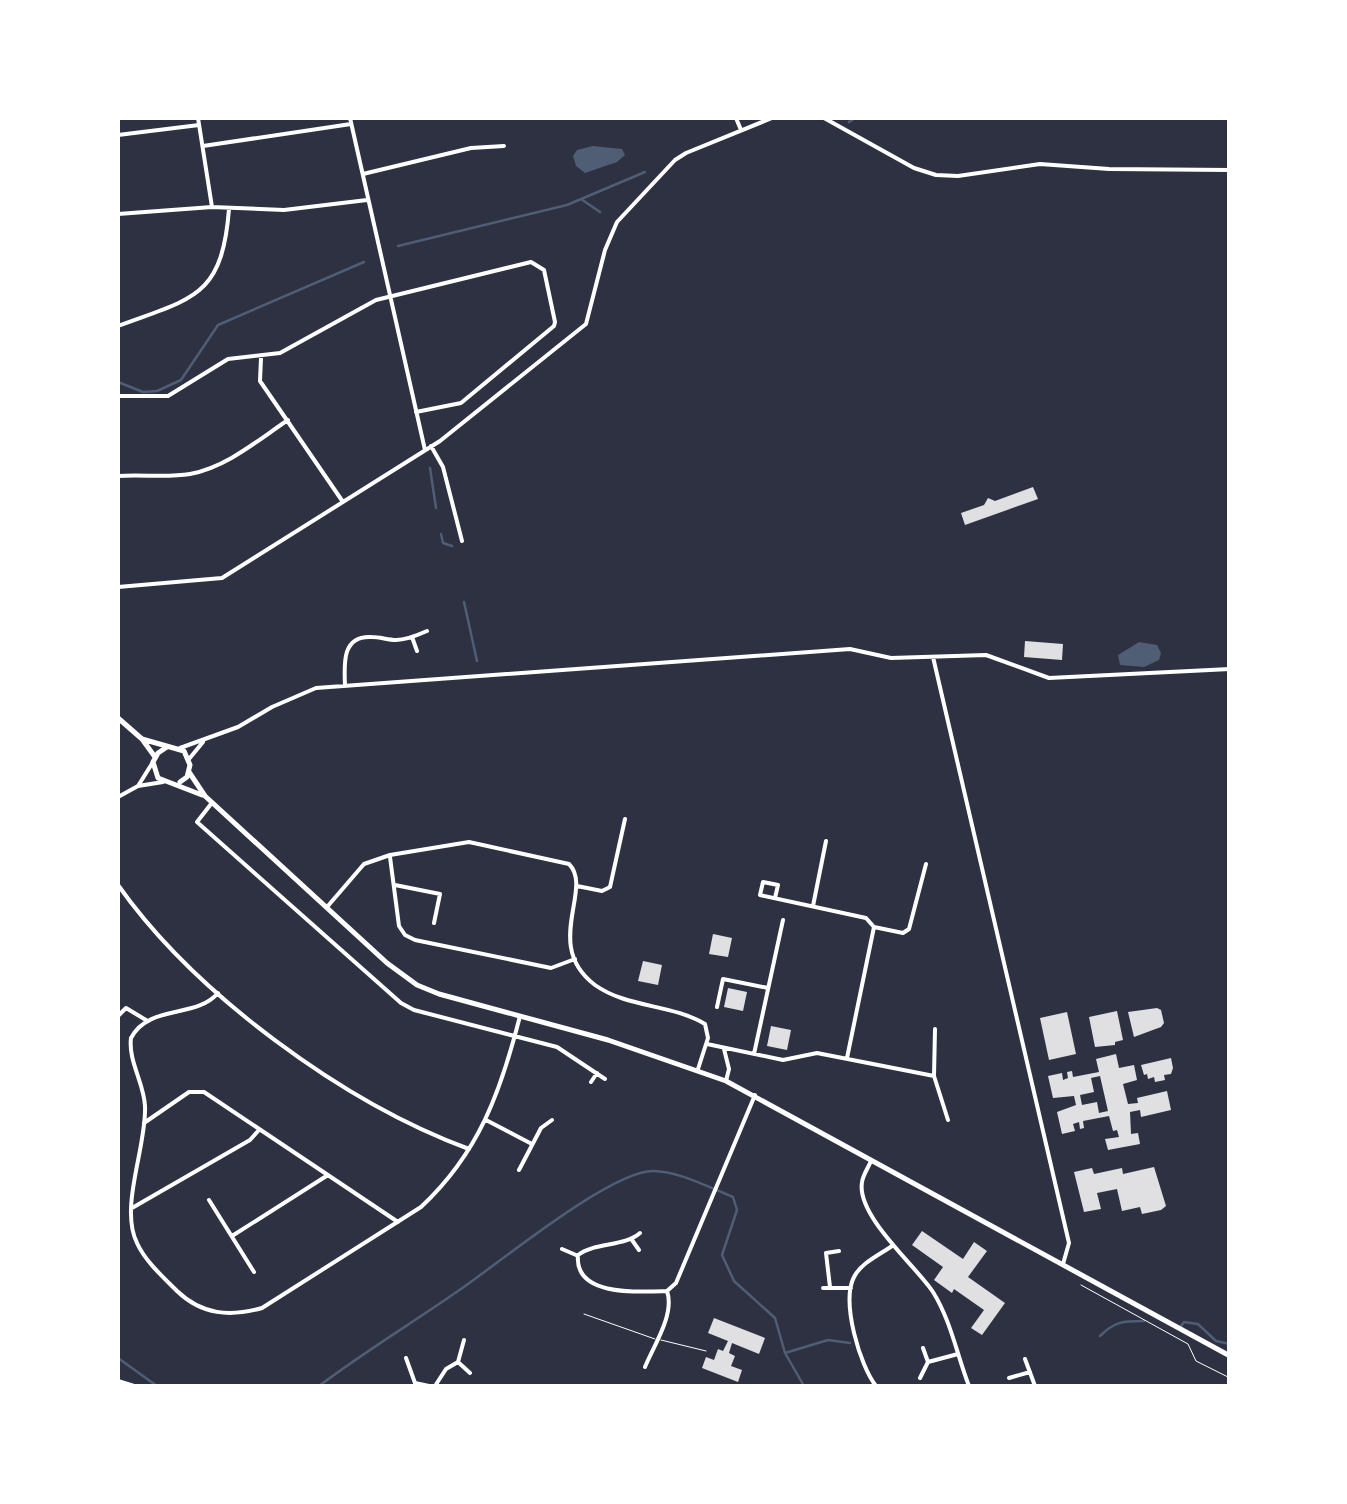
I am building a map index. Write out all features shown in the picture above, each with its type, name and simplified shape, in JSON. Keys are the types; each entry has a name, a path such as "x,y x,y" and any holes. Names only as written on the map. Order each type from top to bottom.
{"main road":[{"path":"118,718 142,739 154,760 155,773 163,782 178,783 205,796"},
{"path":"142,739 180,748 210,805 416,985 698,1070 755,1095 1230,1356"},
{"path":"154,760 167,747"},
{"path":"178,783 190,772"}],"street":[{"path":"736,118 741,130"},
{"path":"118,588 222,578 431,446 586,324 616,222 654,181 686,152 772,118"},
{"path":"824,118 914,168 936,175 958,176 1040,164 1230,170"},
{"path":"118,135 198,121 212,207"},
{"path":"203,146 350,121 424,450"},
{"path":"363,174 471,148 504,146"},
{"path":"118,214 212,207 284,210 368,200"},
{"path":"118,326 182,302 203,289 222,260 229,209"},
{"path":"118,396 168,396 228,359 280,353 389,296 530,262 544,270 554,326 461,403 416,412"},
{"path":"262,357 260,380 343,502"},
{"path":"118,476 174,476 205,470 288,420"},
{"path":"431,446 443,467 462,541"},
{"path":"346,685 344,658 356,640 396,640 428,631"},
{"path":"412,636 416,651"},
{"path":"180,748 204,742 316,688 806,650 850,649 891,658 986,655 1049,678 1230,669"},
{"path":"933,657 1069,1243 1063,1264"},
{"path":"189,759 204,742"},
{"path":"138,786 154,760"},
{"path":"118,797 138,786 163,782"},
{"path":"210,805 197,822 401,1003 414,1010 557,1047 604,1078"},
{"path":"577,886 602,892 610,888 626,819"},
{"path":"812,906 826,841"},
{"path":"326,908 364,864 390,856 478,844 569,864 577,886 570,921 574,959 587,978 606,992 702,1021 707,1028 706,1044 698,1070"},
{"path":"390,856 400,926 405,935 551,968 574,959"},
{"path":"775,898 866,918 874,927 904,933 909,929 926,864"},
{"path":"118,885 161,941 284,1045 402,1120 469,1149"},
{"path":"395,885 440,894 434,923"},
{"path":"785,911 788,901"},
{"path":"754,1054 783,920"},
{"path":"847,1058 874,927"},
{"path":"718,1007 723,979 768,988"},
{"path":"218,993 207,1002 147,1021 134,1032 130,1046 144,1100 144,1123 132,1208 136,1242 158,1272 190,1302 222,1314 262,1308 398,1222 438,1192 454,1174 486,1120 503,1083 520,1016"},
{"path":"118,1016 126,1008 147,1021"},
{"path":"935,1029 934,1076 948,1120"},
{"path":"706,1044 784,1060 810,1053 847,1058 934,1076"},
{"path":"724,1049 726,1082"},
{"path":"591,1082 597,1074"},
{"path":"144,1123 196,1090 204,1092 398,1222"},
{"path":"578,1256 581,1274 605,1289 667,1291 676,1284 755,1095"},
{"path":"486,1120 532,1144"},
{"path":"520,1170 541,1128 552,1120"},
{"path":"132,1208 250,1140 259,1130"},
{"path":"871,1161 862,1179 862,1194 892,1246 930,1288 944,1312 969,1386"},
{"path":"232,1236 328,1176"},
{"path":"210,1200 216,1204 254,1272"},
{"path":"578,1256 601,1244 632,1240 640,1232"},
{"path":"632,1240 639,1250"},
{"path":"876,1386 860,1358 850,1288 855,1274 892,1246"},
{"path":"562,1249 578,1256"},
{"path":"830,1287 826,1253 838,1252"},
{"path":"250,1266 256,1262"},
{"path":"822,1288 850,1288"},
{"path":"645,1367 670,1300 667,1291"},
{"path":"406,1358 415,1383 432,1386 458,1362 464,1340"},
{"path":"920,1378 928,1362 923,1348"},
{"path":"928,1362 958,1354"},
{"path":"1025,1359 1035,1386"},
{"path":"458,1362 470,1373"},
{"path":"1009,1378 1030,1372"},
{"path":"118,1381 134,1386"}],"lane":[{"path":"584,1314 706,1351"}],"path":[{"path":"1081,1285 1188,1344 1196,1361 1230,1378"}],"water":[{"path":"593,146 622,149 625,155 617,162 585,173 576,166 573,156 577,150"},
{"path":"1139,642 1157,645 1159,660 1144,667 1120,665 1118,655"}],"building":[{"path":"1033,487 1038,499 965,525 961,513 984,505 988,498 995,501"},
{"path":"1025,641 1063,644 1062,660 1024,657"},
{"path":"713,934 732,938 728,957 709,954"},
{"path":"643,961 662,965 658,985 638,981"},
{"path":"728,988 747,992 743,1011 724,1007"},
{"path":"1157,1008 1164,1023 1161,1027 1134,1037 1128,1012"},
{"path":"1117,1011 1123,1040 1095,1047 1089,1017"},
{"path":"1067,1012 1076,1054 1049,1060 1040,1018"},
{"path":"771,1026 791,1030 787,1050 767,1046"},
{"path":"1116,1054 1119,1068 1134,1065 1137,1080 1123,1084 1128,1104 1167,1091 1171,1110 1141,1117 1140,1110 1130,1112 1131,1134 1138,1133 1140,1144 1108,1150 1105,1139 1119,1137 1109,1116 1083,1121 1084,1128 1080,1129 1079,1122 1073,1124 1075,1131 1062,1134 1057,1112 1076,1105 1074,1096 1053,1098 1048,1076 1062,1073 1063,1080 1068,1078 1067,1072 1072,1071 1073,1077 1099,1072 1096,1059","holes":["1100,1076 1108,1111 1099,1113 1097,1102 1082,1105 1080,1095 1094,1092 1091,1078"]},
{"path":"1171,1058 1173,1068 1171,1074 1164,1075 1165,1080 1155,1082 1154,1077 1148,1079 1144,1075 1141,1065"},
{"path":"1154,1167 1166,1206 1161,1210 1142,1214 1140,1207 1122,1211 1117,1189 1097,1193 1101,1209 1084,1212 1074,1172 1092,1168 1094,1174 1122,1168 1123,1174"},
{"path":"922,1231 963,1259 974,1242 987,1251 968,1277 1005,1303 982,1335 971,1328 984,1310 934,1280 943,1267 912,1245"},
{"path":"714,1318 765,1338 759,1354 732,1343 729,1353 735,1356 731,1366 742,1370 738,1382 702,1368 706,1357 714,1360 718,1349 723,1351 728,1341 708,1333"}],"waterway":[{"path":"849,122 855,118"},
{"path":"398,246 567,205 645,172"},
{"path":"581,199 600,212"},
{"path":"118,382 143,392 157,391 181,380 218,325 364,262"},
{"path":"430,468 436,508"},
{"path":"441,534 443,543 452,546"},
{"path":"464,602 477,661"},
{"path":"319,1386 583,1202 634,1175 653,1171 684,1177 733,1197 737,1210 722,1255 734,1281 775,1318 785,1353 804,1386"},
{"path":"1100,1336 1120,1323 1144,1321"},
{"path":"1181,1326 1184,1322 1198,1324 1216,1341 1230,1344"},
{"path":"785,1353 828,1340 850,1343"},
{"path":"118,1358 157,1386"}]}
